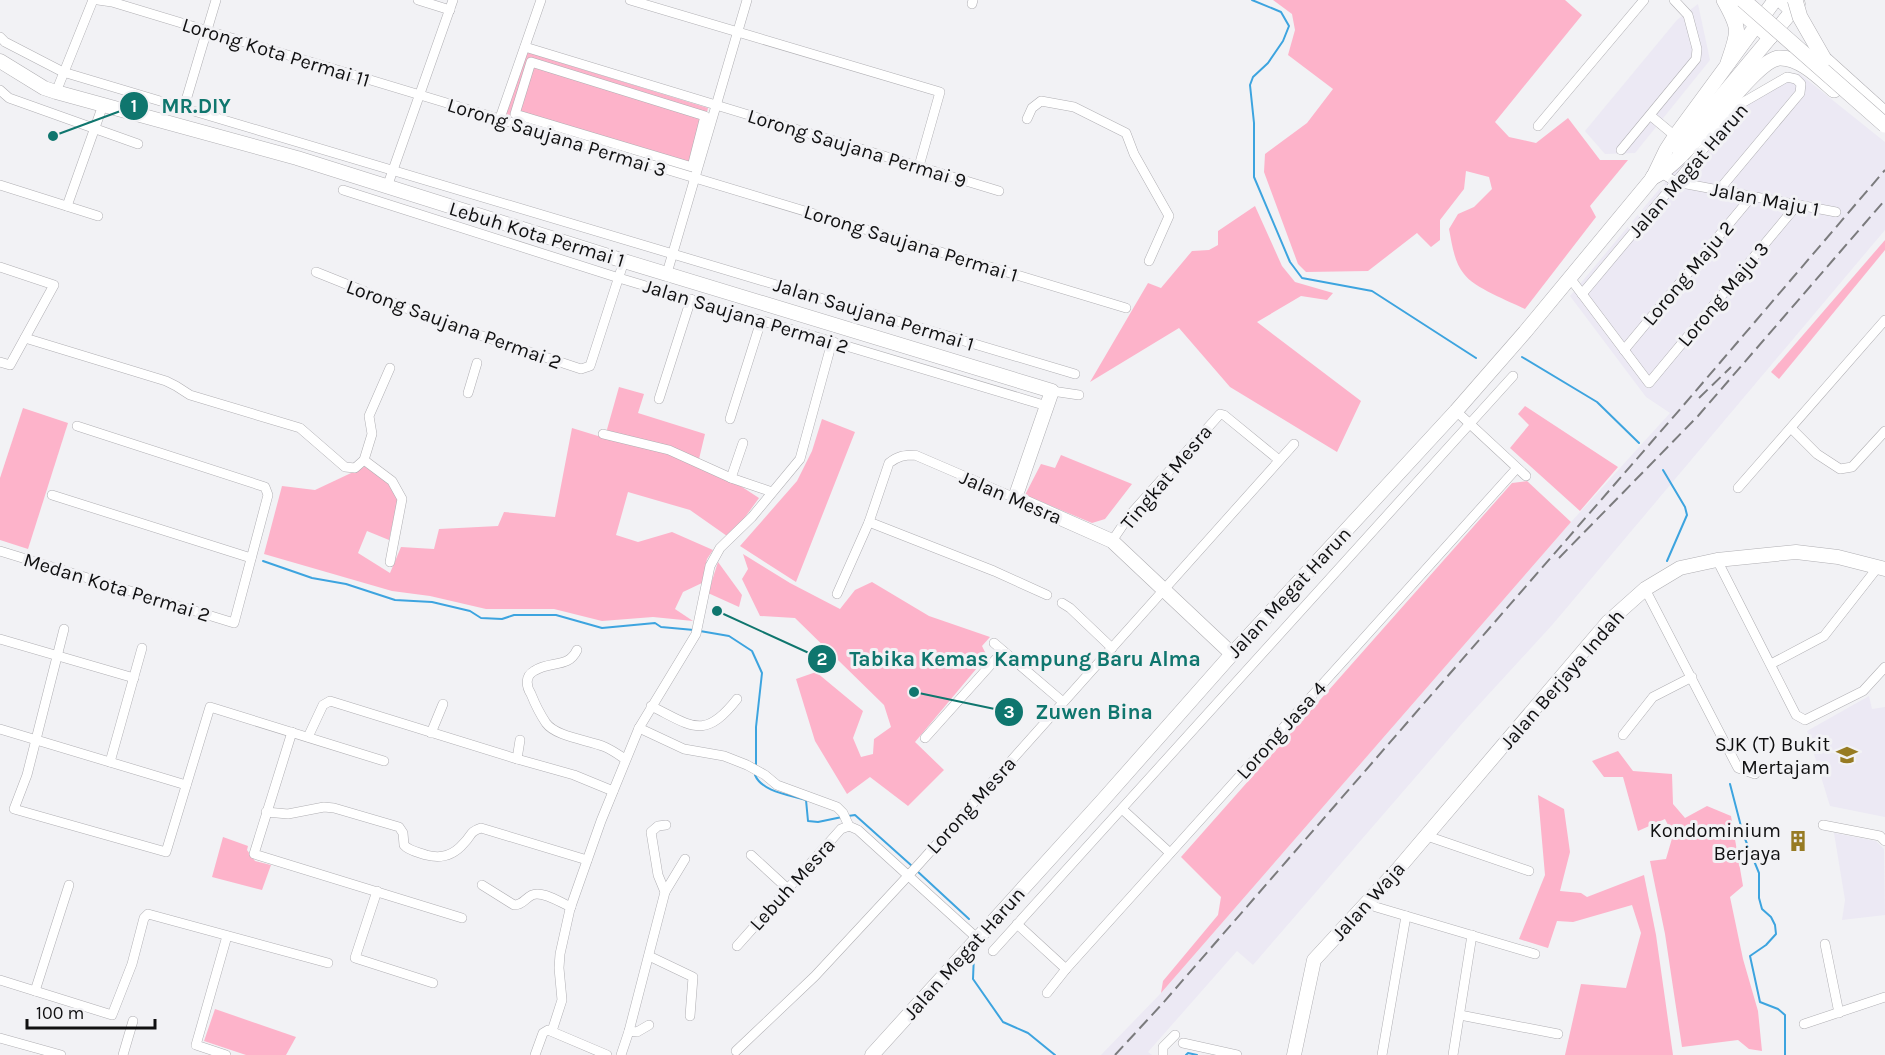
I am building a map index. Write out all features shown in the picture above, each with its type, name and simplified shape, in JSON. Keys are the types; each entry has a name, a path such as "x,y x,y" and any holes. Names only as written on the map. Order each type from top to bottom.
{"main road":[{"path":"1726,0 1770,37"},
{"path":"1726,0 1736,21 1737,33 1728,63"},
{"path":"1743,0 1885,125"},
{"path":"1757,0 1885,114"},
{"path":"1793,3 1824,59"},
{"path":"1657,175 1681,155 1759,68 1769,61 1780,58 1805,67 1885,132"}],"street":[{"path":"56,92 93,0"},
{"name":"Lorong Kota Permai 11","path":"98,0 419,95"},
{"path":"184,107 216,0"},
{"path":"418,0 450,10"},
{"path":"387,187 453,0"},
{"path":"500,118 541,0"},
{"path":"630,0 940,92 919,166"},
{"path":"667,273 747,0"},
{"path":"1538,126 1644,0"},
{"path":"1621,150 1696,59 1697,49 1688,15 1674,0"},
{"name":"Jalan Megat Harun","path":"1657,175 1666,150 1675,136 1775,0"},
{"name":"Jalan Megat Harun","path":"872,1055 1232,654 1456,411 1708,114 1770,37 1793,3"},
{"name":"Lebuh Kota Permai 1","path":"0,37 5,42 63,72 672,254"},
{"name":"Lorong Saujana Permai 9","path":"525,47 999,191"},
{"name":"Lebuh Kota Permai 1","path":"0,61 44,88 56,92 297,158 624,261 1052,391 1079,395"},
{"path":"531,62 705,116 692,167 515,114 531,62"},
{"name":"Jalan Megat Harun","path":"1582,294 1742,103 1787,77 1796,79 1801,84 1800,93 1719,190"},
{"path":"0,90 9,98 138,144"},
{"name":"Lorong Saujana Permai 3","path":"419,95 695,179"},
{"path":"1028,119 1032,108 1041,100 1074,107 1126,133 1134,154 1169,216 1149,261"},
{"path":"67,206 103,105"},
{"path":"1651,116 1675,136"},
{"name":"Jalan Maju 1","path":"1657,175 1676,182 1836,212"},
{"name":"Lorong Saujana Permai 1","path":"695,179 1126,308"},
{"path":"0,185 98,216"},
{"name":"Jalan Saujana Permai 2","path":"343,190 619,278 1047,406"},
{"name":"Lorong Maju 2","path":"1624,350 1752,196"},
{"name":"Lorong Maju 3","path":"1624,350 1649,383 1797,205"},
{"name":"Jalan Saujana Permai 1","path":"672,254 1075,374"},
{"name":"Lorong Saujana Permai 2","path":"316,272 446,324 581,369 590,366 624,261"},
{"path":"0,267 54,285 10,365 0,362"},
{"path":"1570,278 1624,350"},
{"path":"659,399 692,299"},
{"path":"1738,489 1885,320"},
{"path":"730,419 761,321"},
{"path":"25,338 166,381 190,395 300,428 345,467 355,468 364,460 372,434 369,416 390,368"},
{"path":"535,1055 562,1000 560,954 571,907 625,759 651,705 696,634 714,556 752,517 800,459 832,342"},
{"path":"468,393 477,363"},
{"name":"Jalan Megat Harun","path":"993,951 1514,376"},
{"path":"1015,498 1052,391"},
{"path":"1456,411 1526,476"},
{"name":"Tingkat Mesra","path":"1112,541 1129,516 1220,414 1279,460"},
{"path":"52,495 251,558 268,495 265,487 77,426"},
{"path":"1792,429 1817,454 1840,469 1852,467 1881,442 1885,431"},
{"path":"603,434 669,450 731,478 772,492"},
{"path":"731,478 743,443"},
{"name":"Lorong Mesra","path":"736,1051 815,976 913,870 1294,444"},
{"name":"Jalan Mesra","path":"837,594 868,522 889,463 903,455 915,455 1112,541 1232,654"},
{"path":"364,460 392,481 402,500 390,562"},
{"name":"Lorong Jasa 4","path":"1047,993 1066,969 1517,468"},
{"path":"868,522 994,571 1047,595"},
{"name":"Medan Kota Permai 2","path":"0,551 234,623 251,558"},
{"name":"Jalan Berjaya Indah","path":"1484,768 1608,622 1645,589 1680,568 1717,560 1796,552 1838,557 1881,568"},
{"path":"1717,560 1796,715 1805,720 1863,691 1885,667"},
{"path":"1771,664 1824,636 1881,568"},
{"path":"1645,589 1738,768 1755,774"},
{"path":"1062,603 1112,648"},
{"path":"64,629 27,776 14,809 166,852 210,707 384,761"},
{"path":"0,639 134,678"},
{"path":"994,643 1063,702"},
{"path":"110,762 142,648"},
{"path":"577,650 573,659 568,662 545,665 532,672 527,678 527,687 547,724 556,731 606,747 625,759"},
{"path":"925,738 1003,651"},
{"path":"1623,735 1653,697 1692,677"},
{"path":"651,705 687,724 702,726 716,723 737,699"},
{"path":"308,737 323,705 330,701 574,775 613,791"},
{"path":"431,733 443,704"},
{"path":"639,728 684,749 724,756 755,769 777,785 830,803 858,830 913,870 978,939"},
{"path":"0,729 186,785"},
{"path":"292,732 254,854 462,918"},
{"path":"517,759 520,740"},
{"name":"Jalan Waja","path":"1294,1055 1314,960 1368,903 1484,768"},
{"path":"266,812 288,814 324,807 334,808 399,827 402,830 404,845 408,849 436,858 459,849 472,831 482,828 587,860"},
{"path":"1122,809 1170,853"},
{"name":"Lebuh Mesra","path":"737,946 841,829 846,819"},
{"path":"665,892 658,875 651,832 658,825 666,825"},
{"path":"1823,825 1880,836 1885,841"},
{"path":"1427,836 1529,871"},
{"path":"1066,841 1081,854"},
{"path":"751,855 788,889"},
{"path":"621,1055 665,892 685,860"},
{"path":"35,991 69,885"},
{"path":"482,885 514,905 520,905 534,894 540,894 571,907"},
{"path":"377,891 355,958 433,983"},
{"path":"1368,903 1535,954"},
{"path":"0,980 112,1015 132,964 144,918 148,914 328,963"},
{"path":"1382,1055 1406,916"},
{"path":"1017,924 1066,969"},
{"path":"1453,1055 1472,935"},
{"path":"226,1055 196,1045 227,936"},
{"path":"1825,944 1839,1013"},
{"path":"649,956 693,976 690,1016"},
{"path":"1804,1024 1885,997"},
{"path":"1460,1015 1558,1034"},
{"path":"123,1055 133,1021"},
{"path":"629,1031 637,1032 650,1025"},
{"path":"547,1032 607,1055"},
{"path":"1163,1055 1163,1047 1175,1035"},
{"path":"0,1038 61,1055"},
{"path":"1183,1043 1237,1055"}],"shaded area":[{"path":"1273,0 1565,0 1582,15 1495,122 1509,137 1536,143 1568,118 1600,160 1628,160 1590,206 1596,217 1525,309 1476,284 1464,274 1458,264 1449,229 1458,214 1474,207 1492,189 1489,177 1466,171 1464,189 1440,220 1440,240 1431,247 1417,233 1368,271 1306,272 1298,264 1264,172 1265,154 1307,123 1333,89 1288,55 1295,30 1292,14"},
{"path":"1698,4 1710,60 1635,153 1605,154 1585,131 1677,20"},
{"path":"520,50 708,108 692,170 503,114"},
{"path":"1787,73 1800,74 1885,142 1885,230 1553,624 1465,720 1253,965 1237,951 1148,1052 1152,1055 1101,1055 1161,993 1571,522 1670,413 1646,397 1570,296 1696,145"},
{"path":"1255,206 1282,266 1295,282 1333,293 1327,300 1301,296 1257,322 1361,401 1337,452 1230,387 1179,328 1090,382 1148,283 1161,288 1192,251 1209,250 1218,245 1218,231"},
{"path":"1885,240 1885,250 1779,379 1771,372"},
{"path":"619,387 644,394 638,413 705,434 699,459 759,498 743,520 727,536 690,510 628,492 616,535 638,542 672,532 713,550 707,559 702,583 683,592 675,609 693,621 653,617 602,621 554,609 486,609 430,596 392,591 264,554 282,486 315,490 366,466 389,483 398,499 389,540 367,531 358,553 390,573 401,547 434,549 439,529 498,526 504,512 555,517 572,428 598,436 606,433"},
{"path":"1525,406 1618,467 1580,511 1510,448 1529,425 1518,414"},
{"path":"23,408 68,423 28,549 0,540 0,478"},
{"path":"822,419 855,432 796,582 740,546 797,481 812,451"},
{"path":"1061,455 1132,484 1105,519 1092,523 1025,495 1041,464 1055,468"},
{"path":"1527,481 1571,522 1161,993 1163,981 1218,915 1221,897 1181,857 1512,483"},
{"path":"743,554 790,583 840,609 855,590 872,582 929,616 990,637 982,646 987,656 915,742 944,770 908,806 870,777 847,794 815,741 796,679 816,672 863,711 853,738 861,757 873,754 874,739 891,727 884,705 795,618 760,616 742,579 748,569"},
{"path":"718,562 742,595 739,607 708,593"},
{"name":"SJK (T) Bukit Mertajam","path":"1869,696 1872,709 1885,707 1885,817 1830,806 1807,731"},
{"path":"1618,751 1633,771 1672,774 1673,804 1685,818 1707,806 1731,816 1743,886 1730,897 1743,959 1758,1011 1762,1051 1749,1049 1738,1040 1682,1047 1665,934 1650,861 1666,859 1673,835 1665,819 1638,831 1623,777 1604,777 1592,761"},
{"path":"1538,795 1564,809 1570,852 1560,891 1581,893 1587,897 1644,875 1656,935 1673,1055 1565,1055 1581,984 1626,988 1641,933 1632,905 1573,922 1557,921 1548,948 1519,939 1545,875"},
{"path":"1834,833 1876,841 1884,849 1885,915 1842,920 1845,900"},
{"path":"223,837 248,846 247,850 255,861 271,865 262,890 212,877"},
{"path":"215,1009 296,1037 286,1055 246,1055 204,1041"}],"waterway":[{"path":"1252,0 1281,12 1289,26 1283,41 1268,63 1253,77 1250,85 1254,123 1254,177 1290,262 1302,278 1372,291 1476,358"},
{"path":"1522,357 1597,402 1639,443"},
{"path":"1663,470 1685,507 1687,515 1667,561"},
{"path":"263,561 312,578 346,584 395,600 432,602 470,611 481,618 502,619 514,615 556,615 602,628 655,623 661,627 694,630"},
{"path":"700,631 729,636 752,651 762,673 756,727 756,766"},
{"path":"755,775 770,789 806,800 808,821 818,822 842,817"},
{"path":"1730,784 1743,834 1759,873 1759,898 1762,909 1771,917 1775,925 1776,934 1766,945 1750,956 1760,1002 1778,1009 1785,1015 1785,1055"},
{"path":"848,816 855,815 912,866"},
{"path":"916,870 969,919"},
{"path":"974,954 973,979 1003,1022 1028,1033 1055,1055"},
{"path":"1186,1055 1188,1053 1197,1055"}],"railway":[{"path":"1115,1055 1163,1003 1682,407 1885,170"},
{"path":"1559,558 1698,416 1885,200"},
{"path":"1699,398 1731,367"}],"place":[{"name":"MR.DIY","path":"53,136"},
{"name":"Tabika Kemas Kampung Baru Alma","path":"717,611"},
{"name":"Zuwen Bina","path":"914,692"},
{"name":"SJK (T) Bukit Mertajam","path":"1847,755"},
{"name":"Kondominium Berjaya","path":"1798,841"}]}
